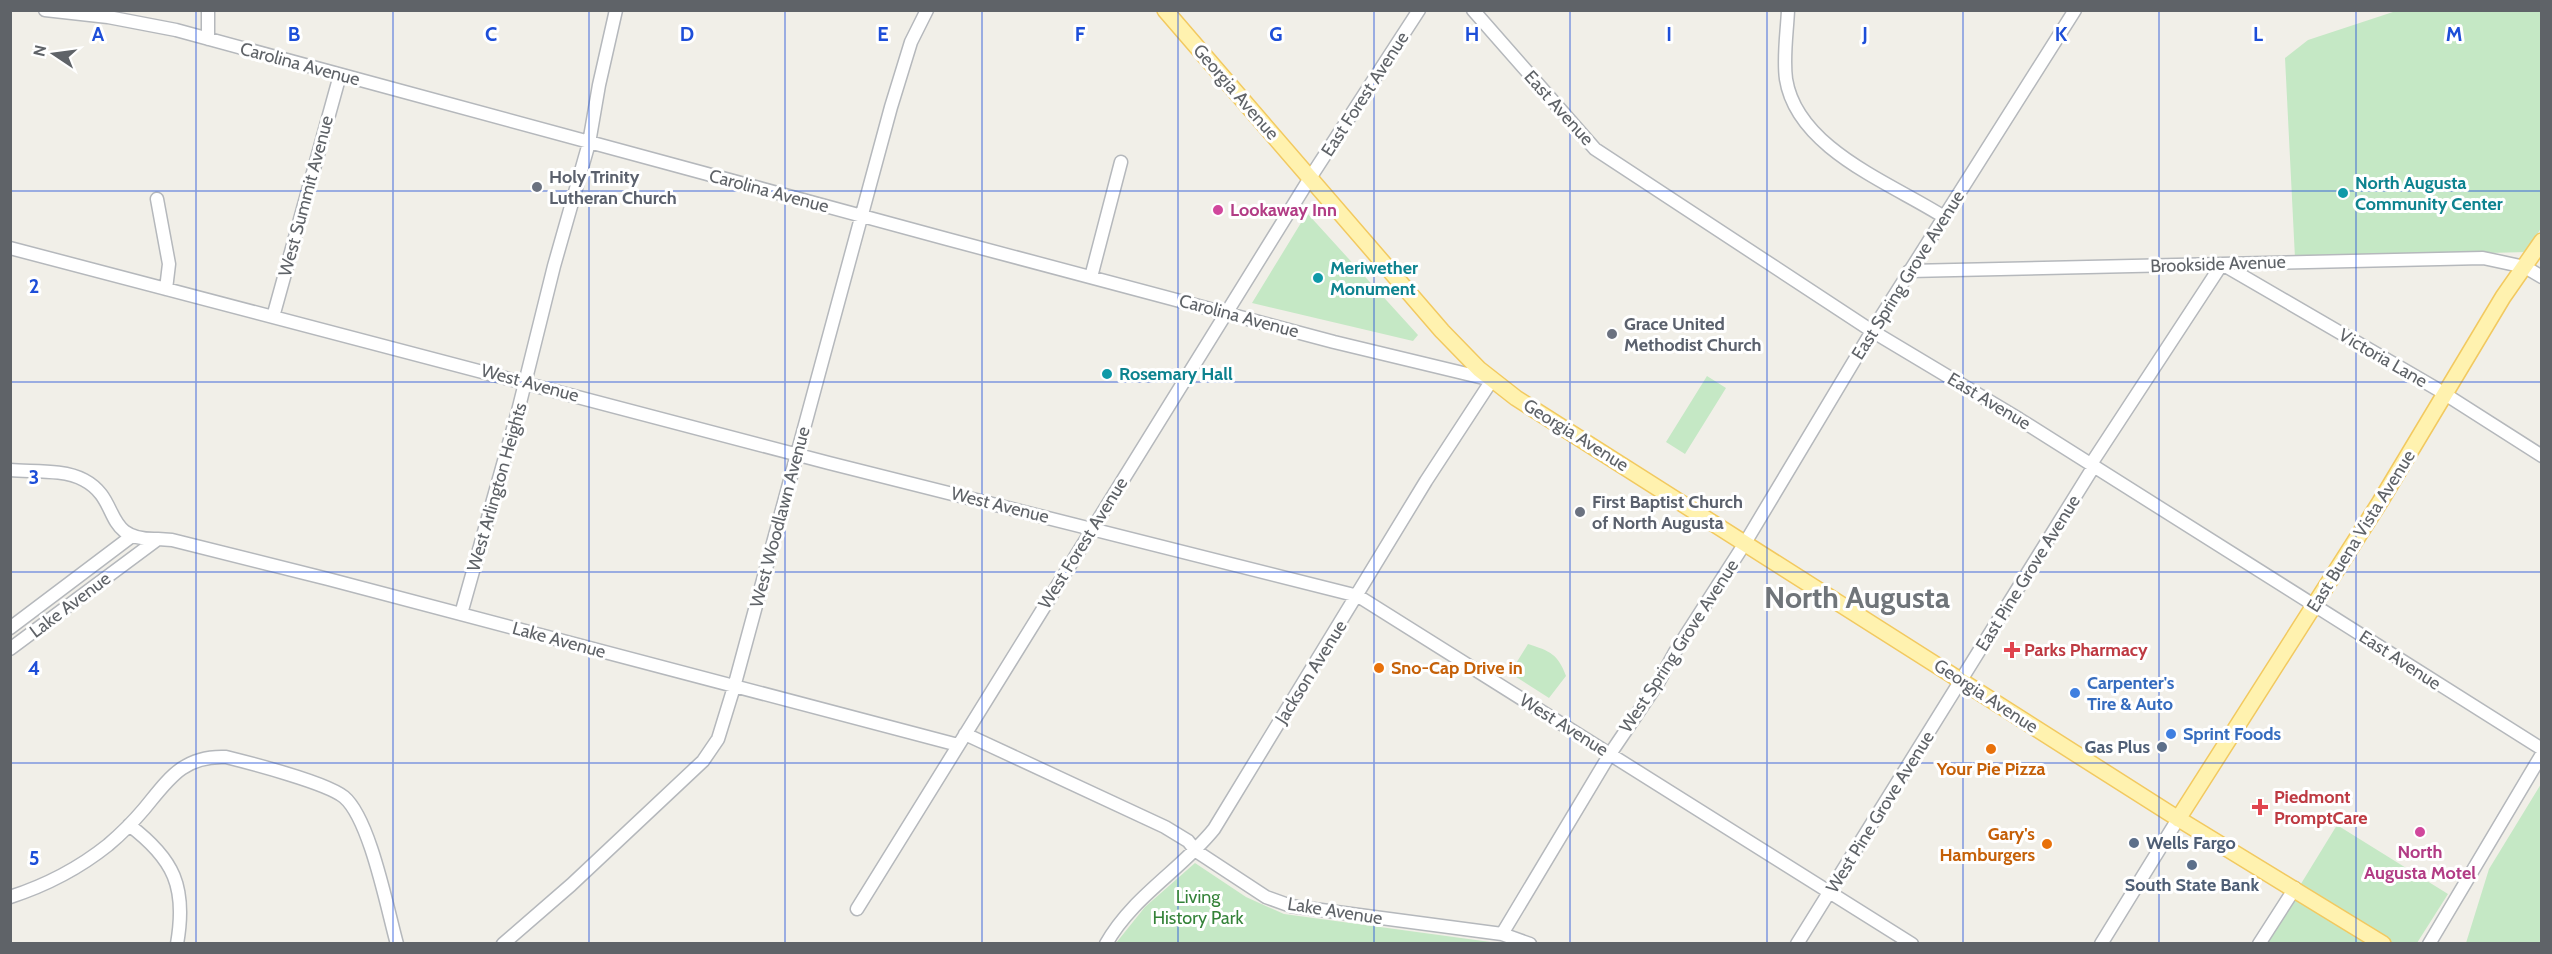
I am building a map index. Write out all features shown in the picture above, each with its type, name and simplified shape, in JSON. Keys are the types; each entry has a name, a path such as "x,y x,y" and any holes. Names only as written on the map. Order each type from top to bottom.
{"main road":[{"name":"Georgia Avenue","path":"1165,10 1442,331 1492,380 1516,398 2178,819 2384,944"},
{"name":"East Buena Vista Avenue","path":"2178,819 2315,605 2503,297 2541,241"}],"street":[{"name":"Carolina Avenue","path":"45,10 108,17 176,30 1091,277 1392,357 1492,380"},
{"path":"208,10 208,39"},
{"name":"West Arlington Heights","path":"461,614 589,143 616,10"},
{"name":"West Woodlawn Avenue","path":"503,944 571,885 703,761 718,739 911,42 927,10"},
{"name":"East Forest Avenue","path":"1310,178 1419,10"},
{"name":"East Avenue","path":"1473,10 1595,149 1872,331 2092,465 2541,749"},
{"path":"1788,10 1786,78 1797,112 1833,150 1944,217"},
{"name":"East Spring Grove Avenue","path":"1745,543 1909,271 2075,10"},
{"name":"West Summit Avenue","path":"273,317 340,75"},
{"path":"1091,277 1121,162"},
{"name":"West Forest Avenue","path":"857,909 1310,178"},
{"path":"157,199 169,264 166,289"},
{"name":"West Avenue","path":"10,248 797,454 1358,596 1912,944"},
{"name":"Brookside Avenue","path":"1909,271 2483,258 2525,267 2541,277"},
{"name":"Victoria Lane","path":"2222,264 2445,394 2541,456"},
{"name":"East Pine Grove Avenue","path":"1962,680 2092,465 2222,264"},
{"name":"Jackson Avenue","path":"1106,944 1130,910 1196,851 1214,829 1426,481 1492,380"},
{"path":"10,470 64,474 83,479 99,491 117,524 132,537"},
{"name":"Lake Avenue","path":"10,628 132,537 141,540 158,539 187,543 734,687 962,740 1165,827 1188,841 1196,851 1266,897 1291,906 1508,938 1530,944"},
{"name":"Lake Avenue","path":"10,649 158,539"},
{"name":"West Spring Grove Avenue","path":"1508,938 1610,754 1658,683 1675,652 1745,543"},
{"name":"West Pine Grove Avenue","path":"1797,944 1962,680"},
{"path":"2429,944 2541,754"},
{"path":"10,897 68,873 109,843 129,825 163,783 184,767 209,757 234,759 328,787 351,804 365,830 397,944"},
{"path":"2101,944 2178,819"},
{"path":"129,825 159,851 173,872 180,896 177,944"},
{"path":"2259,944 2295,888"}],"green space":[{"path":"2396,11 2541,11 2541,228 2527,252 2295,258 2285,58 2308,40"},
{"path":"1307,213 1418,335 1413,341 1252,303"},
{"path":"1707,376 1726,388 1685,454 1666,442"},
{"path":"1528,644 1552,654 1560,663 1566,676 1549,698 1510,673"},
{"path":"2541,784 2541,943 2466,943 2489,869"},
{"path":"2337,825 2448,894 2417,943 2264,944"},
{"name":"Living History Park","path":"1195,863 1246,897 1284,914 1498,943 1116,943 1145,907"}],"place":[{"name":"Holy Trinity Lutheran Church","path":"537,187"},
{"name":"North Augusta Community Center","path":"2343,193"},
{"name":"Lookaway Inn","path":"1218,210"},
{"name":"Meriwether Monument","path":"1318,278"},
{"name":"Grace United Methodist Church","path":"1612,334"},
{"name":"Rosemary Hall","path":"1107,374"},
{"name":"First Baptist Church of North Augusta","path":"1580,512"},
{"name":"Parks Pharmacy","path":"2012,650"},
{"name":"Sno-Cap Drive in","path":"1379,668"},
{"name":"Carpenter's Tire & Auto","path":"2075,693"},
{"name":"Sprint Foods","path":"2171,734"},
{"name":"Gas Plus","path":"2162,747"},
{"name":"Your Pie Pizza","path":"1991,749"},
{"name":"Piedmont PromptCare","path":"2260,807"},
{"name":"North Augusta Motel","path":"2420,832"},
{"name":"Wells Fargo","path":"2134,843"},
{"name":"Gary's Hamburgers","path":"2047,844"},
{"name":"South State Bank","path":"2192,865"}],"district":[{"name":"North Augusta","path":"1857,598"}]}
